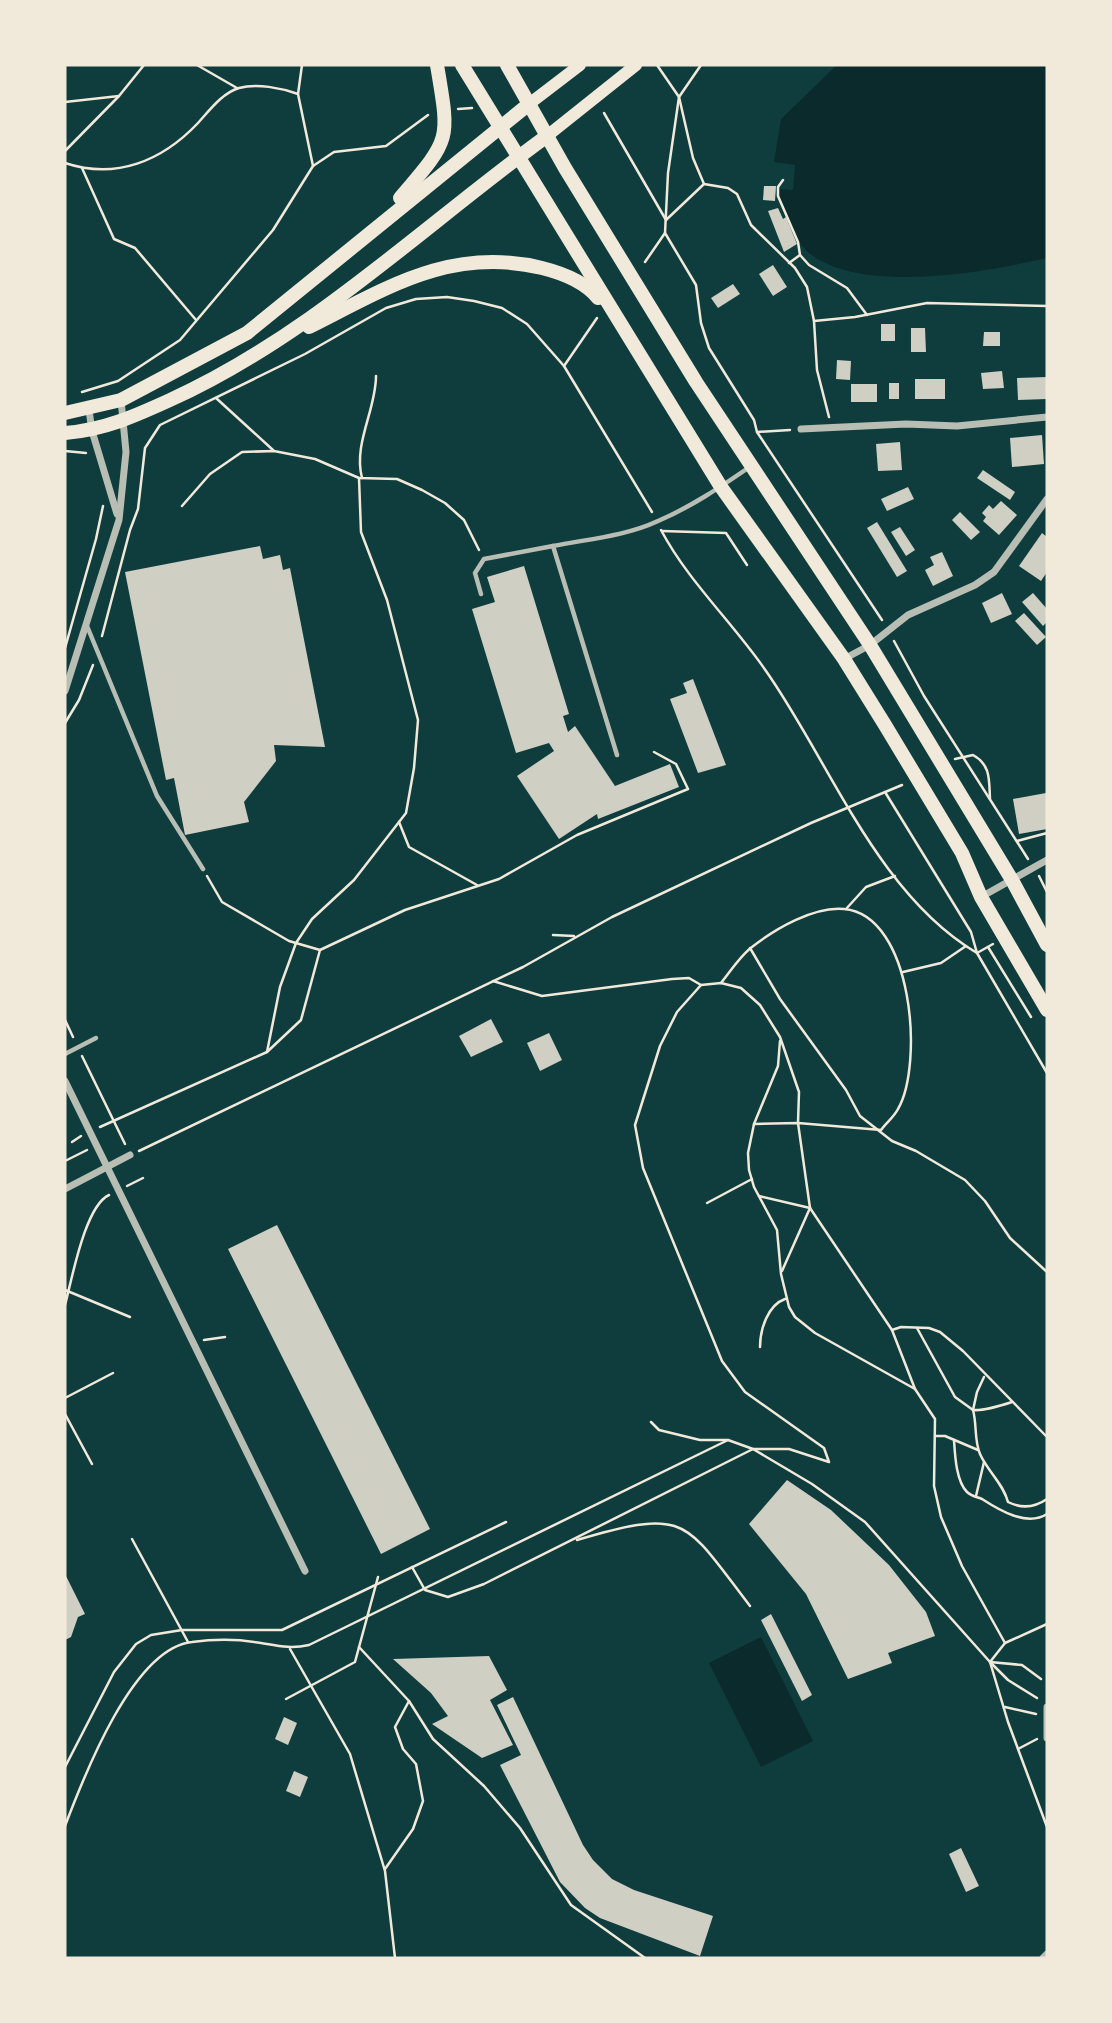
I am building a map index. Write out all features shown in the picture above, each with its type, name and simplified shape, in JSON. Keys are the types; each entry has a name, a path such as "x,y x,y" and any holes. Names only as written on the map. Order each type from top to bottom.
{"main road":[{"path":"378,224 430,163 445,138 445,110 437,65"},
{"path":"462,65 721,487 844,659 885,725 962,853 981,897 1047,1010"},
{"path":"507,65 696,382 870,645 1012,880 1047,945"},
{"path":"65,413 89,410 121,400 247,332 378,224 580,65"},
{"path":"276,344 636,65"},
{"path":"65,433 92,431 124,421 212,381 276,344 392,286 436,268 472,261 502,261 553,271 594,292 613,315"}],"street":[{"path":"65,691 119,520 126,452 121,400"},
{"path":"89,410 92,431 119,520"},
{"path":"801,429 832,426 957,426 1047,418"},
{"path":"844,659 870,645 908,615 975,585 994,572 1047,499"},
{"path":"981,897 1047,860"},
{"path":"65,1081 305,1571"},
{"path":"65,1189 130,1155"},
{"path":"1046,1736 1047,1707"},
{"path":"1043,1958 1047,1954"}],"lane":[{"path":"481,594 475,573 484,559 613,535 657,522 721,487 751,466"},
{"path":"554,546 617,755"},
{"path":"87,626 157,796 203,869"},
{"path":"65,1054 96,1038"}],"path":[{"path":"65,151 119,96 144,65"},
{"path":"197,65 239,89"},
{"path":"302,65 298,94 313,166"},
{"path":"657,65 679,97 693,158 704,184"},
{"path":"645,262 665,233 668,173 679,97 701,65"},
{"path":"65,163 82,168 132,166 155,159 186,135 222,98 239,89 284,89 298,94"},
{"path":"65,102 119,96"},
{"path":"85,392 118,381 180,340 273,230 313,166 334,152 386,146 435,111"},
{"path":"604,113 666,220"},
{"path":"82,168 114,240 135,248 196,320"},
{"path":"783,180 778,187 778,196 798,242 800,255 809,265 847,288 867,315"},
{"path":"666,220 704,184"},
{"path":"704,184 728,188 737,194 751,225 789,263 807,287 814,321 817,370 832,426"},
{"path":"665,233 696,285 701,323 709,348 754,420 757,432 888,629 924,696 1034,867 1047,892"},
{"path":"789,263 800,255"},
{"path":"65,723 79,699 97,654 138,509 145,448 160,425 305,354 386,308 416,299 447,297 502,308 527,324 564,366 614,444 662,531 766,671 895,876 923,911 949,936 977,953"},
{"path":"814,321 867,315 927,303 1047,306"},
{"path":"564,366 597,318"},
{"path":"267,1052 280,987 296,943 312,919 354,880 406,813 418,720 387,600 361,532 360,468 364,433 376,397 376,376"},
{"path":"216,398 274,451"},
{"path":"757,432 801,429"},
{"path":"65,451 85,453 95,460"},
{"path":"182,506 210,474 242,452 274,451 315,459 361,478 397,479 445,502 464,520 484,559"},
{"path":"662,531 726,533 747,565"},
{"path":"65,648 96,539"},
{"path":"203,869 222,902 296,943 320,950 405,910 499,879 577,835 688,789 676,764 654,752"},
{"path":"65,1020 130,1155 493,981 575,936 811,823 885,792 971,932 977,953 1047,1073"},
{"path":"399,822 410,847 478,886"},
{"path":"1017,841 1047,834"},
{"path":"846,909 866,887 895,876"},
{"path":"1041,880 1047,878"},
{"path":"721,984 750,948 816,912 846,909 877,927 892,947 903,972 911,1020 911,1059 899,1109 881,1130"},
{"path":"553,935 575,936"},
{"path":"977,953 1004,937"},
{"path":"903,972 941,963 966,946"},
{"path":"988,947 1031,1017"},
{"path":"750,948 779,999 846,1090 860,1116 881,1130 891,1141 922,1154 968,1182 989,1206 1010,1238 1047,1272"},
{"path":"113,1120 267,1052 301,1020 320,950"},
{"path":"493,981 542,996 689,978 701,985 721,984 741,988 760,1004 780,1037 799,1091 798,1123 810,1208 892,1330 915,1389 935,1419 934,1479 941,1517 962,1566 1005,1643"},
{"path":"412,1567 425,1590 448,1597 484,1584 753,1449 789,1449 830,1462 824,1448 745,1392 722,1360 643,1168 635,1125 660,1046 677,1012 701,985"},
{"path":"780,1037 778,1066 754,1124 748,1153 752,1179 777,1230 785,1299 795,1317 816,1333 915,1389"},
{"path":"754,1124 798,1123 881,1130"},
{"path":"65,1161 97,1145"},
{"path":"65,1304 66,1291 92,1214 101,1199 143,1178"},
{"path":"707,1203 752,1179"},
{"path":"759,1196 810,1208"},
{"path":"781,1274 810,1208"},
{"path":"66,1291 130,1317"},
{"path":"760,1347 762,1329 774,1305 785,1299"},
{"path":"918,1328 956,1397 973,1410 982,1411 1012,1402"},
{"path":"892,1330 929,1328 952,1341 1047,1437"},
{"path":"65,1398 113,1373"},
{"path":"985,1376 977,1392 973,1410 978,1450 1004,1487 1008,1502"},
{"path":"65,1414 92,1464"},
{"path":"650,1422 659,1430 700,1440 729,1440 753,1449 812,1484 865,1522 990,1662 1008,1680 1037,1698"},
{"path":"936,1436 978,1450"},
{"path":"65,1826 79,1789 126,1697 150,1663 171,1647 188,1642 227,1640 290,1649 309,1644 425,1590 729,1440"},
{"path":"954,1440 960,1480 967,1493 1000,1510 1033,1519 1047,1514"},
{"path":"976,1496 984,1462"},
{"path":"1008,1502 1021,1507 1036,1506 1047,1499"},
{"path":"1000,1510 1008,1502"},
{"path":"65,1767 114,1672 136,1644 151,1635 182,1630 282,1630 506,1522"},
{"path":"567,1543 615,1529 669,1522 698,1538 750,1606"},
{"path":"132,1539 188,1642"},
{"path":"286,1699 355,1662 378,1577"},
{"path":"990,1662 1005,1643 1047,1625"},
{"path":"359,1647 409,1701 433,1738 484,1786 520,1828 571,1905 645,1958"},
{"path":"290,1649 350,1754 385,1871 395,1958"},
{"path":"990,1662 1022,1665 1041,1679"},
{"path":"990,1662 1047,1827"},
{"path":"385,1871 413,1829 423,1801 416,1764 403,1749 395,1727 409,1701"},
{"path":"1003,1706 1036,1714"},
{"path":"1018,1749 1046,1736"}],"water":[{"path":"837,65 1047,65 1047,258 958,274 891,277 832,266 809,253 795,234 779,196 779,189 793,190 795,165 774,162 781,119"},
{"path":"761,1637 813,1741 761,1767 709,1663"}],"building":[{"path":"764,186 776,186 775,201 763,200"},
{"path":"778,208 783,219 786,217 797,244 784,252 768,211"},
{"path":"773,265 787,287 773,296 759,274"},
{"path":"733,284 740,294 718,308 711,298"},
{"path":"881,324 895,324 895,341 881,341"},
{"path":"911,328 925,328 926,352 911,352"},
{"path":"984,332 1000,332 1000,346 983,346"},
{"path":"837,360 851,361 850,380 836,379"},
{"path":"1002,371 1004,388 983,389 981,373"},
{"path":"1047,377 1047,399 1018,400 1017,378"},
{"path":"915,379 945,379 945,399 915,399"},
{"path":"889,383 899,383 899,399 889,399"},
{"path":"851,384 877,384 877,402 851,402"},
{"path":"1042,435 1044,464 1012,467 1010,438"},
{"path":"900,442 902,470 878,471 876,444"},
{"path":"983,470 1015,492 1010,500 977,478"},
{"path":"908,487 914,499 887,511 881,499"},
{"path":"1001,501 1017,515 999,535 983,521 986,517 982,513 989,505 993,509"},
{"path":"960,512 980,532 971,540 952,520"},
{"path":"877,522 907,571 897,577 867,528"},
{"path":"900,527 915,550 906,556 891,532"},
{"path":"1042,533 1047,537 1047,572 1041,581 1019,566"},
{"path":"260,546 263,559 280,555 283,570 290,568 325,747 274,745 276,761 244,802 249,822 185,835 174,778 166,780 125,572"},
{"path":"942,552 953,576 933,586 925,570 934,565 930,557"},
{"path":"524,566 569,714 563,716 568,732 575,726 615,786 670,764 679,787 598,819 597,814 559,839 517,776 554,751 549,743 516,753 472,609 495,602 487,577"},
{"path":"1002,593 1012,614 991,623 982,603"},
{"path":"1033,593 1047,609 1047,622 1043,626 1022,602"},
{"path":"1024,613 1046,637 1037,645 1015,621"},
{"path":"693,679 726,765 698,773 670,699 687,693 683,683"},
{"path":"1046,793 1047,829 1019,834 1013,799"},
{"path":"491,1019 503,1042 471,1057 459,1036"},
{"path":"549,1033 562,1060 540,1071 527,1043"},
{"path":"277,1225 430,1529 381,1554 228,1249"},
{"path":"787,1480 831,1510 889,1565 926,1612 935,1636 888,1653 892,1663 848,1679 806,1594 749,1524"},
{"path":"65,1574 85,1614 78,1617 71,1637 65,1640"},
{"path":"771,1614 812,1695 802,1701 761,1620"},
{"path":"489,1656 507,1690 490,1700 513,1745 482,1758 432,1724 448,1716 431,1693 393,1659"},
{"path":"513,1697 583,1845 593,1860 612,1879 634,1890 713,1916 700,1956 600,1918 585,1908 560,1882 500,1765 521,1755 497,1705"},
{"path":"284,1717 297,1723 288,1745 275,1739"},
{"path":"294,1771 308,1777 300,1797 286,1791"},
{"path":"961,1848 979,1886 966,1892 949,1854"}]}
